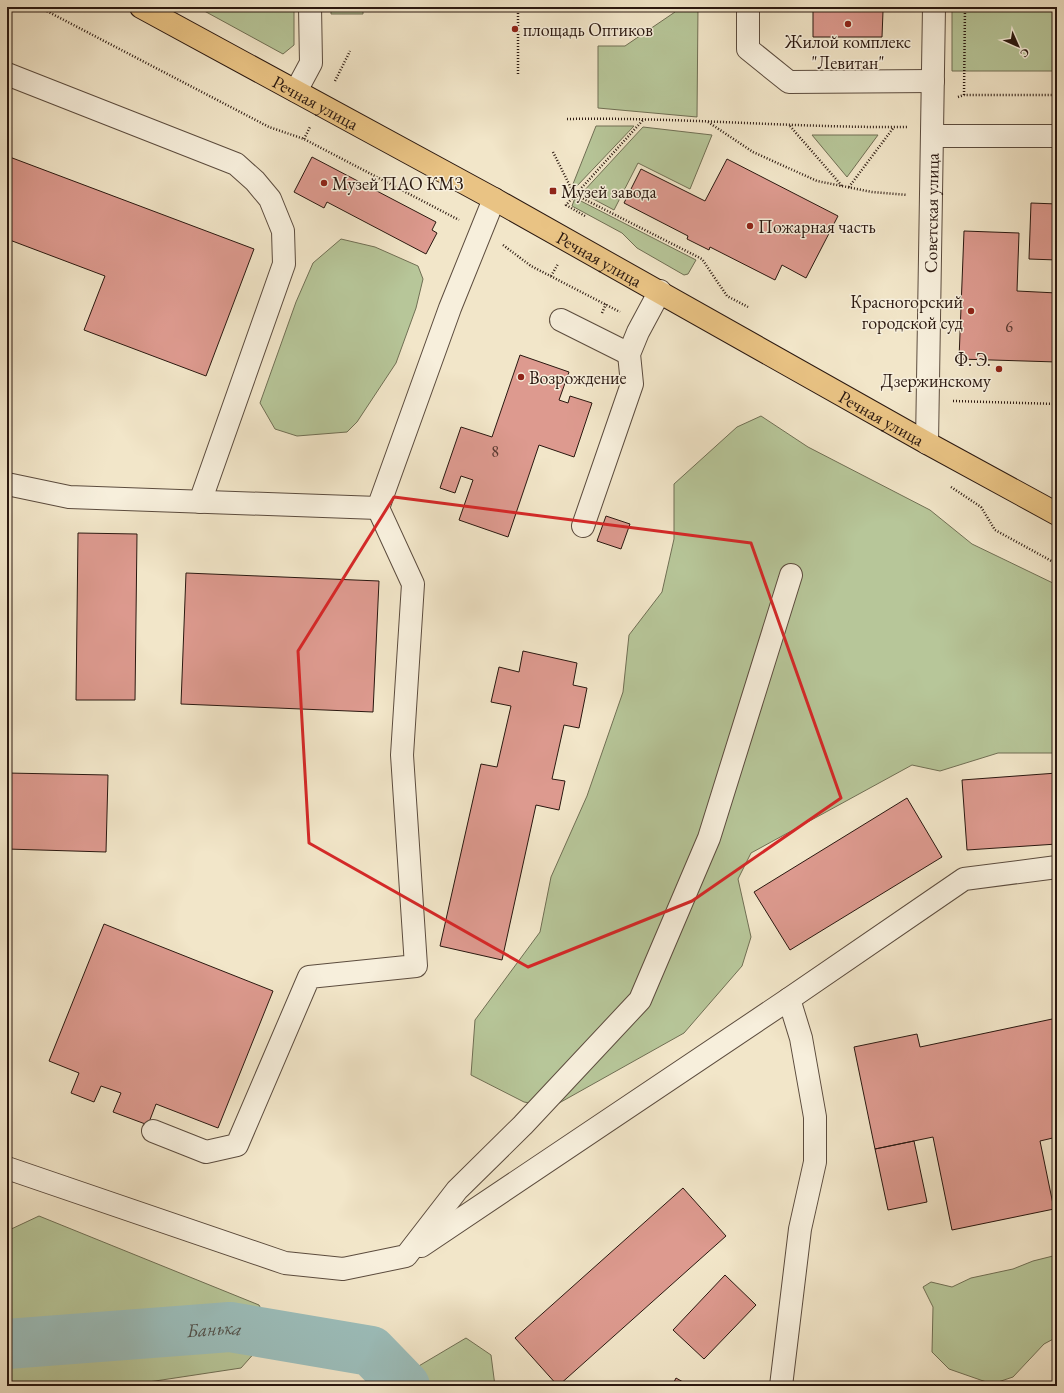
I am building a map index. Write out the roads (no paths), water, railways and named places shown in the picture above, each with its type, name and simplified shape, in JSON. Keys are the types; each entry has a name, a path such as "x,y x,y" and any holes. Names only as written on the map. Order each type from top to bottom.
{"main road":[{"name":"Речная улица","path":"141,7 494,199 926,443 1057,514"}],"street":[{"path":"296,91 311,63 310,7"},
{"path":"748,7 748,49 789,82 933,81"},
{"name":"Советская улица","path":"926,443 928,400 934,7"},
{"path":"7,74 236,164 270,199 283,230 284,264 200,502"},
{"path":"932,131 1057,136"},
{"path":"154,1131 206,1152 237,1145 309,977 416,966 402,755 413,584 378,508 450,308 494,199"},
{"path":"583,526 632,384 629,354 660,292"},
{"path":"562,320 629,354"},
{"path":"7,484 70,497 378,508"},
{"path":"406,1256 457,1190 523,1125 640,1000 709,838 791,575"},
{"path":"7,1168 285,1263 343,1270 406,1256 789,999 964,879 1057,867"},
{"path":"781,1386 800,1229 814,1162 815,1117 802,1038 789,999"}],"waterway":[{"name":"Банька","path":"7,1344 230,1327 371,1351 405,1386"}],"place":[{"name":"Жилой комплекс \"Левитан\"","path":"848,24"},
{"name":"площадь Оптиков","path":"515,29"},
{"name":"Музей ПАО КМЗ","path":"324,183"},
{"name":"Музей завода","path":"553,191"},
{"name":"Пожарная часть","path":"750,226"},
{"name":"Красногорский городской суд","path":"971,311"},
{"name":"Ф. Э. Дзержинскому","path":"999,369"},
{"name":"Возрождение","path":"521,377"}]}
